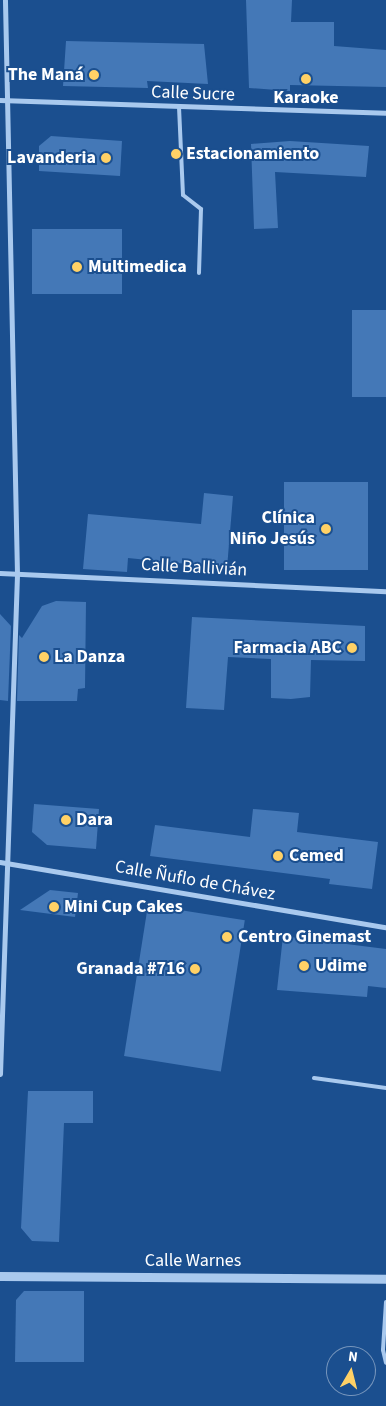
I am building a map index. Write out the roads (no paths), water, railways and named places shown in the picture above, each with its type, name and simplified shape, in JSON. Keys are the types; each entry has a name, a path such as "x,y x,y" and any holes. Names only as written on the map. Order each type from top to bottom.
{"street":[{"path":"0,1074 9,862 17,574 3,101 4,0"},
{"name":"Calle Sucre","path":"3,101 386,114"},
{"name":"Calle Ballivián","path":"0,573 386,591"},
{"name":"Calle Ñuflo de Chávez","path":"0,862 386,927"},
{"name":"Calle Warnes","path":"0,1276 386,1279"}],"lane":[{"path":"178,107 183,195 201,209 200,273"},
{"path":"314,1078 386,1088"},
{"path":"386,1302 383,1350 386,1363"}],"place":[{"name":"The Maná","path":"94,75"},
{"name":"Karaoke","path":"306,79"},
{"name":"Estacionamiento","path":"176,154"},
{"name":"Lavanderia","path":"106,158"},
{"name":"Multimedica","path":"77,267"},
{"name":"Clínica Niño Jesús","path":"326,529"},
{"name":"Farmacia ABC","path":"352,648"},
{"name":"La Danza","path":"44,657"},
{"name":"Dara","path":"66,820"},
{"name":"Cemed","path":"278,856"},
{"name":"Mini Cup Cakes","path":"54,907"},
{"name":"Centro Ginemast","path":"227,937"},
{"name":"Udime","path":"304,966"},
{"name":"Granada #716","path":"195,969"}]}
